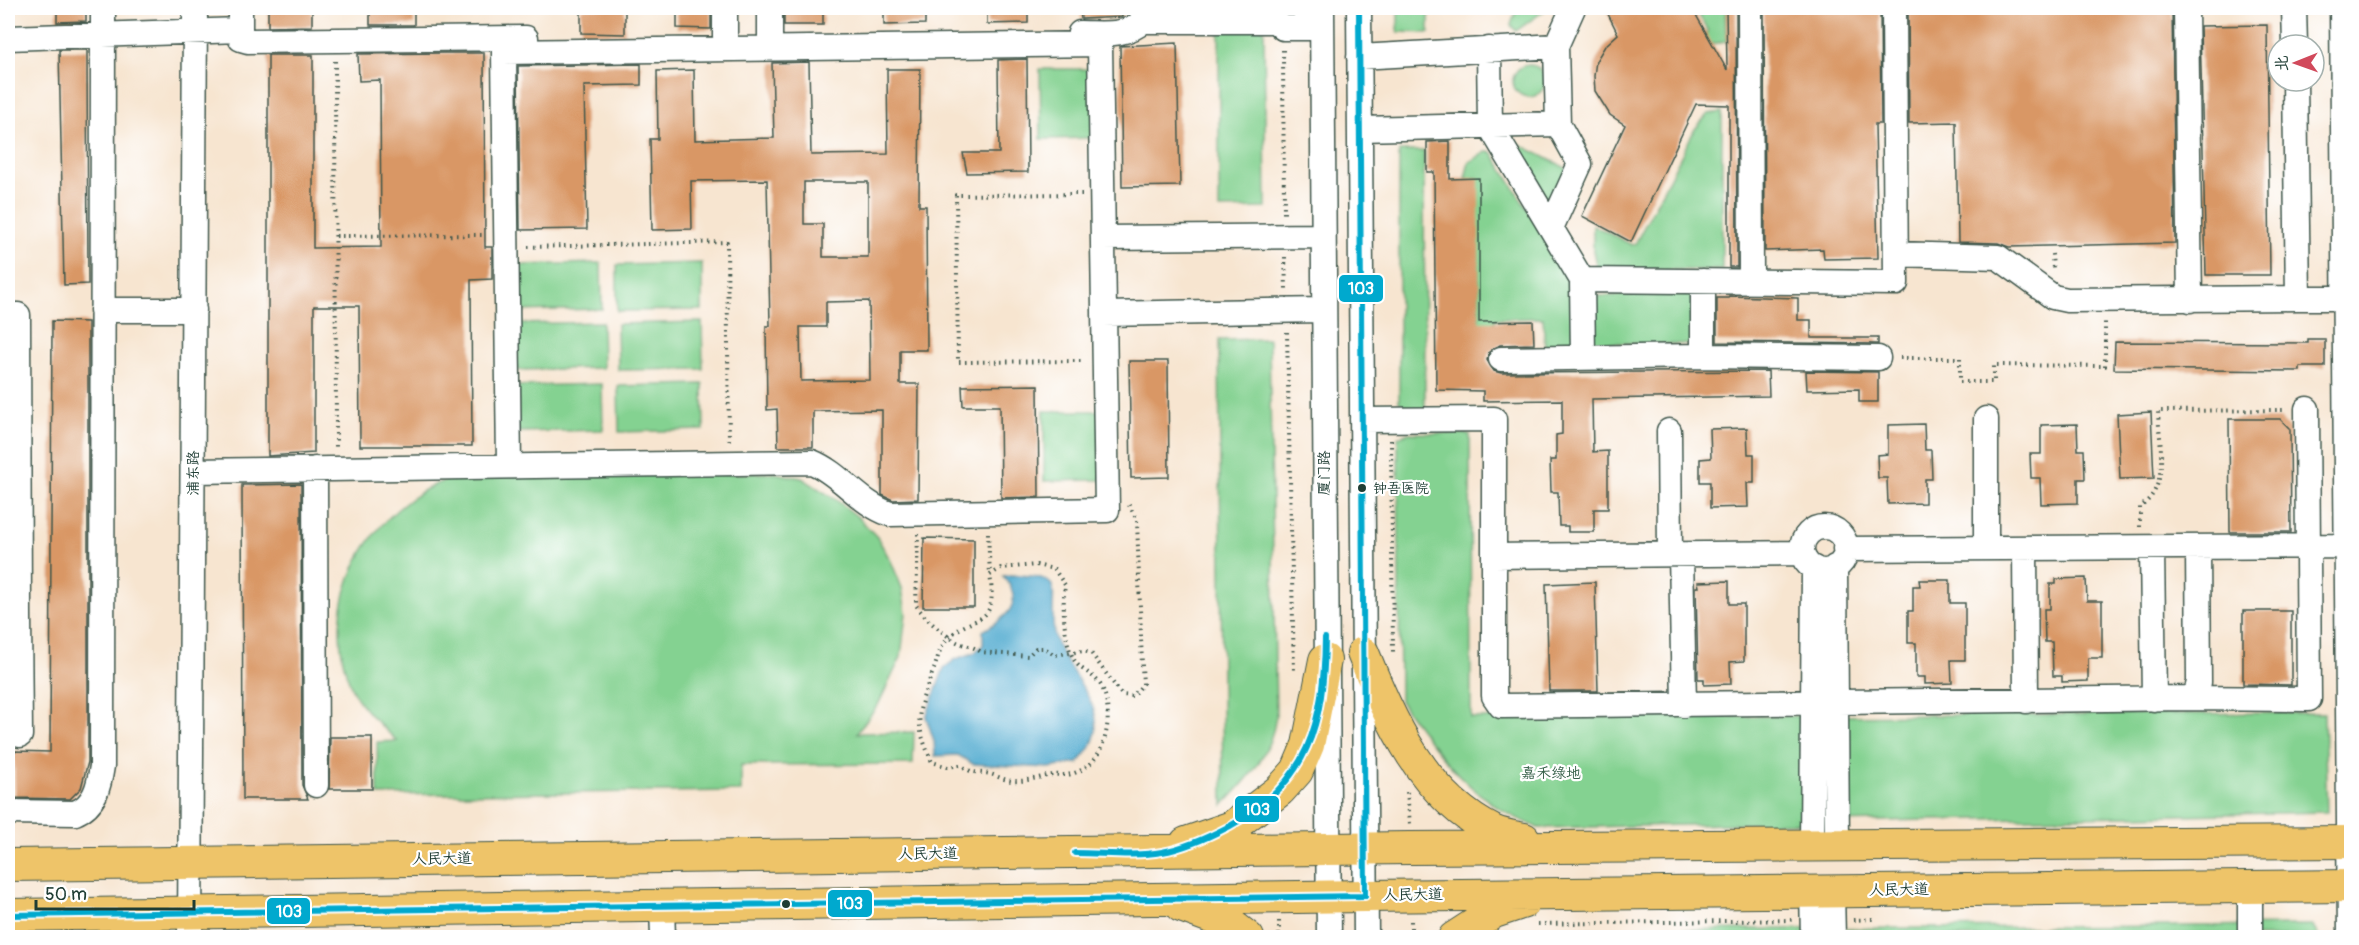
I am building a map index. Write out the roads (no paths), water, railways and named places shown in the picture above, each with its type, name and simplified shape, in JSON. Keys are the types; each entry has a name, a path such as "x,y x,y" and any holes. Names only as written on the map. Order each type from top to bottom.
{"main road":[{"path":"1363,653 1388,714 1410,753 1440,792 1466,813 1494,831 1554,847"},
{"path":"1162,852 1232,827 1280,790 1296,771 1308,745 1326,660"},
{"name":"人民大道","path":"8,865 1554,847 2350,842"},
{"name":"人民大道","path":"8,915 190,925 662,906 1547,894 1822,916 2250,887 2350,886"},
{"path":"1454,938 1494,912 1547,894"},
{"path":"1163,899 1230,924 1248,938"}],"street":[{"path":"8,812 75,813 84,809 99,788 102,766 103,8"},
{"name":"浦东路","path":"190,925 195,8"},
{"path":"725,8 725,36"},
{"path":"770,8 770,36"},
{"path":"1359,8 1366,938"},
{"path":"1551,228 1580,164 1558,124 1556,46 1573,8"},
{"path":"1750,8 1751,281"},
{"path":"1582,280 1896,283 1894,8"},
{"path":"2186,8 2190,300"},
{"path":"2294,8 2295,33"},
{"path":"2342,8 2344,298 2348,325 2346,546 2349,938"},
{"path":"8,38 195,32 240,19 241,39 248,41 1122,33 1136,27 1143,14 1275,21 1282,28 1322,18"},
{"name":"厦门路","path":"1322,18 1329,938"},
{"path":"193,471 812,462 828,469 876,510 890,514 1107,510 1100,44 504,52 509,466"},
{"path":"1359,57 1556,46"},
{"path":"1489,50 1490,126 1582,280 1583,357"},
{"path":"2295,93 2298,298"},
{"path":"1361,129 1558,124"},
{"path":"1103,238 1322,236"},
{"path":"1896,254 1998,256 2053,297 2067,300 2344,298"},
{"path":"1703,281 1703,356"},
{"path":"102,310 194,310"},
{"path":"1104,314 1323,310"},
{"path":"8,315 18,315 13,614 20,735"},
{"path":"1501,359 1703,356 1878,358"},
{"path":"1362,420 1494,419 1494,696 1501,706 2188,698 2309,699 2307,409"},
{"path":"1986,419 1986,548"},
{"path":"1669,431 1684,705"},
{"path":"316,785 326,469"},
{"path":"1494,556 1676,554 1824,559 1986,548 2346,546"},
{"path":"2025,548 2026,701"},
{"path":"2147,548 2154,699"},
{"path":"2188,698 2196,694 2199,682 2198,548"},
{"path":"1824,559 1825,845"},
{"path":"2250,887 2250,938"},
{"path":"662,906 663,938"}],"water":[{"path":"1003,576 1042,579 1051,584 1053,588 1053,626 1056,641 1090,701 1095,716 1096,731 1091,747 1078,763 1049,768 973,764 958,755 935,756 934,741 926,717 944,668 956,659 974,653 983,645 983,631 1006,615 1013,602 1013,594"}],"place":[{"name":"钟吾医院","path":"1362,488"}],"park label":[{"name":"嘉禾绿地","path":"1551,773"}]}
